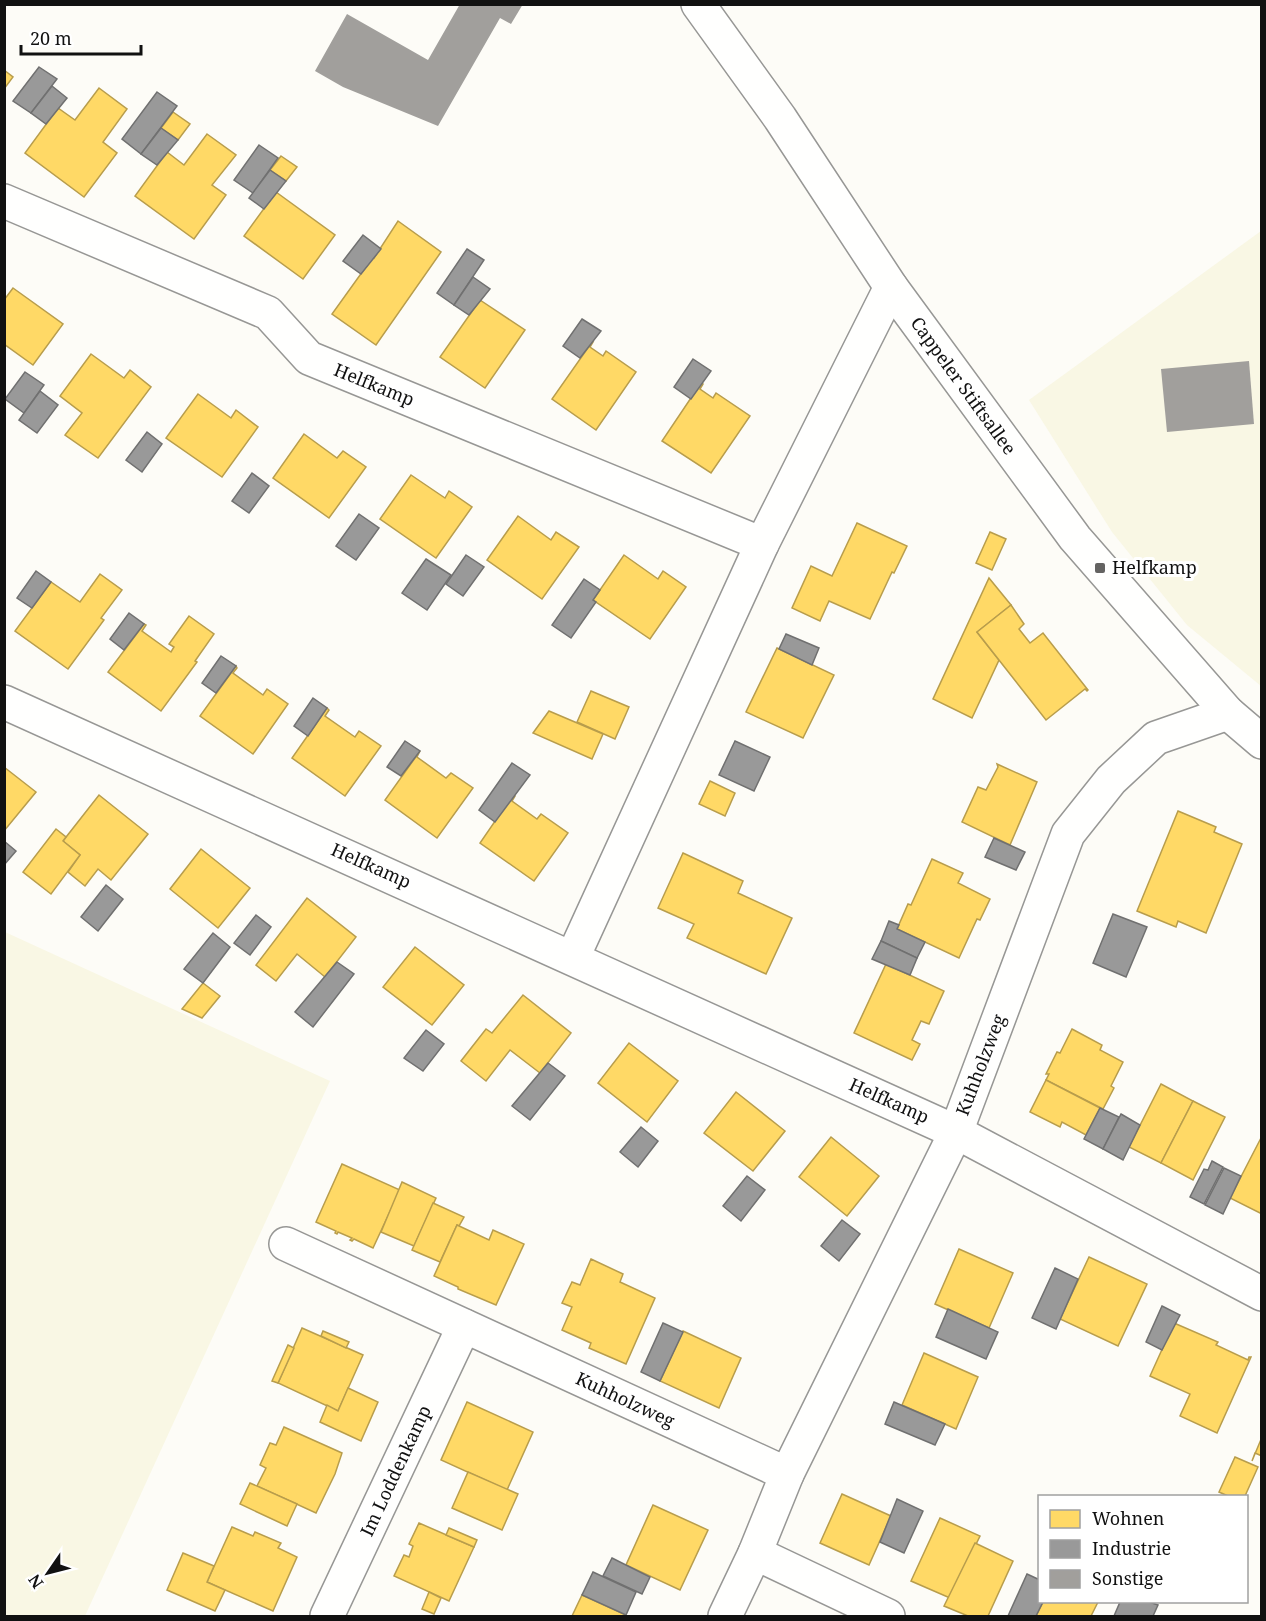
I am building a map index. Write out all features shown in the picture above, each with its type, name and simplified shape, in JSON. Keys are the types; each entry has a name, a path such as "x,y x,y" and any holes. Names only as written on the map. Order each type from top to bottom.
{"street":[{"name":"Cappeler Stiftsallee","path":"698,4 780,118 891,287 1075,538 1228,713 1262,742"},
{"name":"Helfkamp","path":"4,201 268,313 309,358 762,544"},
{"path":"573,957 762,544 891,287"},
{"name":"Helfkamp","path":"4,702 573,957 956,1132 1262,1294"},
{"name":"Kuhholzweg","path":"725,1617 787,1474 956,1132 1068,834 1111,780 1156,738 1228,713"},
{"name":"Kuhholzweg","path":"286,1244 787,1474"},
{"name":"Im Loddenkamp","path":"327,1617 464,1326"},
{"path":"754,1553 888,1617"}],"shaded area":[{"path":"1261,231 1261,686 1187,625 1112,532 1029,400"},
{"path":"5,932 330,1081 85,1616 5,1616"}],"building: Wohnen":[{"path":"4,70 13,77 4,89"},
{"path":"99,88 127,109 103,142 117,153 84,197 25,153 58,108 75,120"},
{"path":"173,112 190,124 178,140 161,128"},
{"path":"207,134 236,155 212,185 226,195 194,239 135,196 167,152 184,165"},
{"path":"281,156 297,167 286,181 270,170"},
{"path":"276,192 335,235 303,279 244,236"},
{"path":"398,221 441,252 376,345 332,314 374,258"},
{"path":"13,288 63,324 33,365 4,344 4,300"},
{"path":"480,300 525,330 485,388 440,357"},
{"path":"592,342 590,347 603,356 606,351 636,372 596,430 552,399"},
{"path":"91,354 124,378 130,370 151,387 98,458 65,435 82,413 60,396"},
{"path":"701,383 703,384 700,389 713,398 716,393 750,416 711,473 662,441"},
{"path":"198,394 231,418 236,410 258,427 222,477 166,438"},
{"path":"304,434 337,458 343,451 366,467 329,518 273,478"},
{"path":"411,475 445,498 449,491 472,507 436,558 380,519"},
{"path":"518,516 551,540 556,532 579,547 542,599 487,560"},
{"path":"857,523 907,546 870,619 829,601 820,621 792,608 811,566 832,576"},
{"path":"990,532 1006,539 992,570 976,563"},
{"path":"624,555 658,579 663,571 686,587 650,639 593,600"},
{"path":"100,574 122,590 101,618 104,620 68,669 15,631 51,582 80,602"},
{"path":"989,578 1011,605 977,632 999,660 972,718 933,699"},
{"path":"1011,605 1024,624 1019,629 1030,643 1043,633 1088,690 1085,689 1046,720 977,632"},
{"path":"189,616 214,634 195,661 197,662 161,711 108,672 144,624 146,625 142,631 171,652 174,647 169,644"},
{"path":"777,648 834,675 803,738 746,712"},
{"path":"236,666 233,673 263,695 267,689 288,704 253,754 200,716"},
{"path":"591,691 629,707 615,739 577,722"},
{"path":"327,708 329,710 325,716 355,737 359,731 381,746 345,796 292,758"},
{"path":"549,711 603,734 592,759 533,733"},
{"path":"420,751 417,757 446,778 451,773 473,788 437,838 385,800"},
{"path":"997,764 1037,782 1010,845 962,822 978,787 986,790 998,767"},
{"path":"4,767 36,792 4,831"},
{"path":"710,781 735,793 725,816 699,804"},
{"path":"99,795 148,834 111,880 98,869 85,886 68,872 80,855 63,841"},
{"path":"513,795 515,796 512,801 537,819 541,814 568,833 534,881 480,843"},
{"path":"1178,811 1216,827 1214,832 1242,844 1206,933 1178,921 1176,927 1137,911"},
{"path":"56,829 66,837 63,841 80,855 51,894 23,872"},
{"path":"201,849 250,888 218,928 170,889"},
{"path":"683,853 743,881 738,893 792,918 766,974 687,938 694,924 658,908"},
{"path":"932,859 963,873 958,883 990,899 980,920 977,919 959,958 897,929"},
{"path":"307,898 356,937 325,977 297,954 276,981 256,965"},
{"path":"415,947 464,985 432,1025 383,987"},
{"path":"886,964 944,991 929,1024 921,1021 912,1040 920,1044 912,1060 854,1033"},
{"path":"203,983 220,996 202,1018 182,1009"},
{"path":"523,995 571,1033 540,1073 510,1050 486,1081 461,1061 486,1029 492,1033"},
{"path":"1072,1029 1102,1045 1100,1050 1123,1062 1111,1086 1114,1088 1103,1109 1046,1080 1049,1074 1046,1074 1057,1052 1060,1053"},
{"path":"629,1043 678,1081 647,1122 598,1083"},
{"path":"1046,1080 1100,1108 1086,1135 1062,1122 1060,1127 1030,1112"},
{"path":"1161,1084 1193,1101 1161,1163 1129,1147"},
{"path":"736,1092 785,1131 753,1171 704,1133"},
{"path":"1193,1101 1225,1117 1193,1180 1161,1163"},
{"path":"1262,1136 1262,1214 1230,1198"},
{"path":"831,1137 879,1176 847,1216 799,1177"},
{"path":"342,1164 400,1190 373,1248 354,1239 352,1241 350,1240 352,1238 338,1232 337,1234 336,1231 316,1222"},
{"path":"402,1182 436,1198 414,1246 381,1232"},
{"path":"433,1203 464,1217 459,1226 457,1225 440,1262 412,1250"},
{"path":"457,1225 489,1240 493,1230 524,1244 496,1305 434,1276"},
{"path":"959,1249 1013,1273 989,1328 935,1304"},
{"path":"1089,1257 1147,1284 1118,1346 1060,1319"},
{"path":"591,1259 623,1274 620,1282 655,1298 626,1364 589,1348 591,1343 562,1330 572,1307 562,1303 572,1282 580,1285"},
{"path":"1174,1323 1218,1342 1216,1345 1248,1360 1251,1357 1217,1433 1180,1416 1190,1394 1150,1376"},
{"path":"302,1328 363,1355 338,1411 278,1383"},
{"path":"323,1331 349,1342 346,1348 321,1336"},
{"path":"683,1331 741,1358 719,1408 660,1381"},
{"path":"288,1345 294,1348 278,1383 272,1381"},
{"path":"924,1353 978,1377 956,1429 902,1405"},
{"path":"348,1388 378,1402 361,1441 320,1422 327,1405 338,1411"},
{"path":"467,1402 533,1432 507,1490 441,1460"},
{"path":"284,1427 342,1453 335,1474 316,1513 257,1486 266,1468 260,1465 270,1443 276,1445"},
{"path":"1262,1437 1262,1456 1255,1453"},
{"path":"1235,1457 1258,1467 1245,1495 1226,1495 1219,1492"},
{"path":"468,1472 518,1494 502,1530 452,1508"},
{"path":"250,1483 297,1504 287,1526 240,1504"},
{"path":"842,1494 891,1516 869,1565 820,1543"},
{"path":"653,1505 708,1530 680,1590 626,1565"},
{"path":"940,1518 980,1536 950,1598 911,1581"},
{"path":"419,1523 474,1547 449,1601 394,1576 404,1555 409,1557 413,1546 409,1544"},
{"path":"232,1527 253,1536 255,1532 281,1543 278,1548 297,1557 273,1611 207,1582"},
{"path":"449,1528 477,1540 474,1547 446,1535"},
{"path":"975,1543 1013,1561 988,1616 968,1616 944,1606"},
{"path":"183,1553 214,1566 207,1582 225,1590 215,1611 167,1590"},
{"path":"429,1592 441,1598 434,1614 422,1609"},
{"path":"582,1595 626,1615 626,1616 572,1616"},
{"path":"1042,1603 1098,1603 1091,1616 1036,1616"}],"building: Industrie":[{"path":"39,67 57,79 31,113 13,101"},
{"path":"52,86 67,98 46,124 31,113"},
{"path":"157,92 177,106 141,154 122,139"},
{"path":"161,128 178,140 157,165 141,154"},
{"path":"259,145 278,158 253,193 234,180"},
{"path":"270,170 286,181 264,209 249,198"},
{"path":"363,235 381,249 361,274 343,261"},
{"path":"467,249 484,260 454,305 437,293"},
{"path":"473,277 490,289 469,315 454,305"},
{"path":"582,319 601,331 580,358 563,346"},
{"path":"693,359 711,371 691,399 674,387"},
{"path":"25,372 44,385 24,413 5,399"},
{"path":"40,391 58,405 37,433 19,420"},
{"path":"147,432 162,444 142,472 126,460"},
{"path":"252,473 269,486 249,513 232,501"},
{"path":"359,514 379,528 356,560 336,546"},
{"path":"466,555 484,567 463,596 446,584"},
{"path":"426,559 451,575 427,610 402,593"},
{"path":"36,571 51,582 32,608 17,598"},
{"path":"584,579 600,590 593,600 596,602 571,638 552,625"},
{"path":"129,613 144,624 124,650 110,639"},
{"path":"786,634 819,648 812,665 779,649"},
{"path":"221,656 236,666 216,693 202,683"},
{"path":"313,698 327,708 308,736 294,726"},
{"path":"405,741 420,751 401,776 387,767"},
{"path":"735,741 770,757 754,791 719,775"},
{"path":"512,763 530,775 495,822 479,810"},
{"path":"994,838 1025,852 1016,870 985,857"},
{"path":"4,841 16,851 4,865"},
{"path":"106,885 123,899 98,931 81,917"},
{"path":"1113,914 1147,927 1126,977 1093,963"},
{"path":"256,915 271,927 250,955 234,943"},
{"path":"889,921 899,925 897,929 925,942 917,958 881,941"},
{"path":"213,933 230,947 203,983 184,969"},
{"path":"881,941 917,958 910,975 872,959"},
{"path":"337,962 354,974 313,1027 295,1012"},
{"path":"426,1030 444,1044 423,1071 404,1058"},
{"path":"548,1063 565,1076 530,1120 512,1106"},
{"path":"1100,1108 1119,1117 1103,1149 1084,1139"},
{"path":"1121,1114 1140,1125 1123,1160 1103,1149"},
{"path":"641,1127 658,1141 638,1167 620,1152"},
{"path":"1212,1161 1223,1167 1204,1204 1190,1197 1204,1169 1208,1170"},
{"path":"1224,1168 1241,1176 1223,1214 1205,1205"},
{"path":"747,1176 765,1190 741,1221 723,1206"},
{"path":"842,1220 860,1234 839,1261 821,1246"},
{"path":"1055,1268 1078,1279 1056,1329 1032,1318"},
{"path":"1162,1306 1180,1315 1162,1350 1146,1342"},
{"path":"948,1309 998,1332 986,1359 936,1337"},
{"path":"663,1323 683,1332 660,1381 641,1372"},
{"path":"894,1402 945,1424 935,1445 885,1424"},
{"path":"897,1499 923,1511 904,1553 880,1542"},
{"path":"612,1558 650,1577 642,1594 603,1576"},
{"path":"593,1572 636,1592 626,1615 582,1595"},
{"path":"1027,1574 1038,1579 1038,1603 1042,1603 1036,1616 1008,1616"},
{"path":"1120,1603 1158,1605 1153,1616 1114,1616"}],"building: Sonstige":[{"path":"460,4 523,4 511,24 500,18 438,126 343,87 315,71 347,14 428,60"},
{"path":"1249,361 1254,424 1167,432 1161,369"}],"place":[{"name":"Helfkamp","path":"1100,568"}]}
